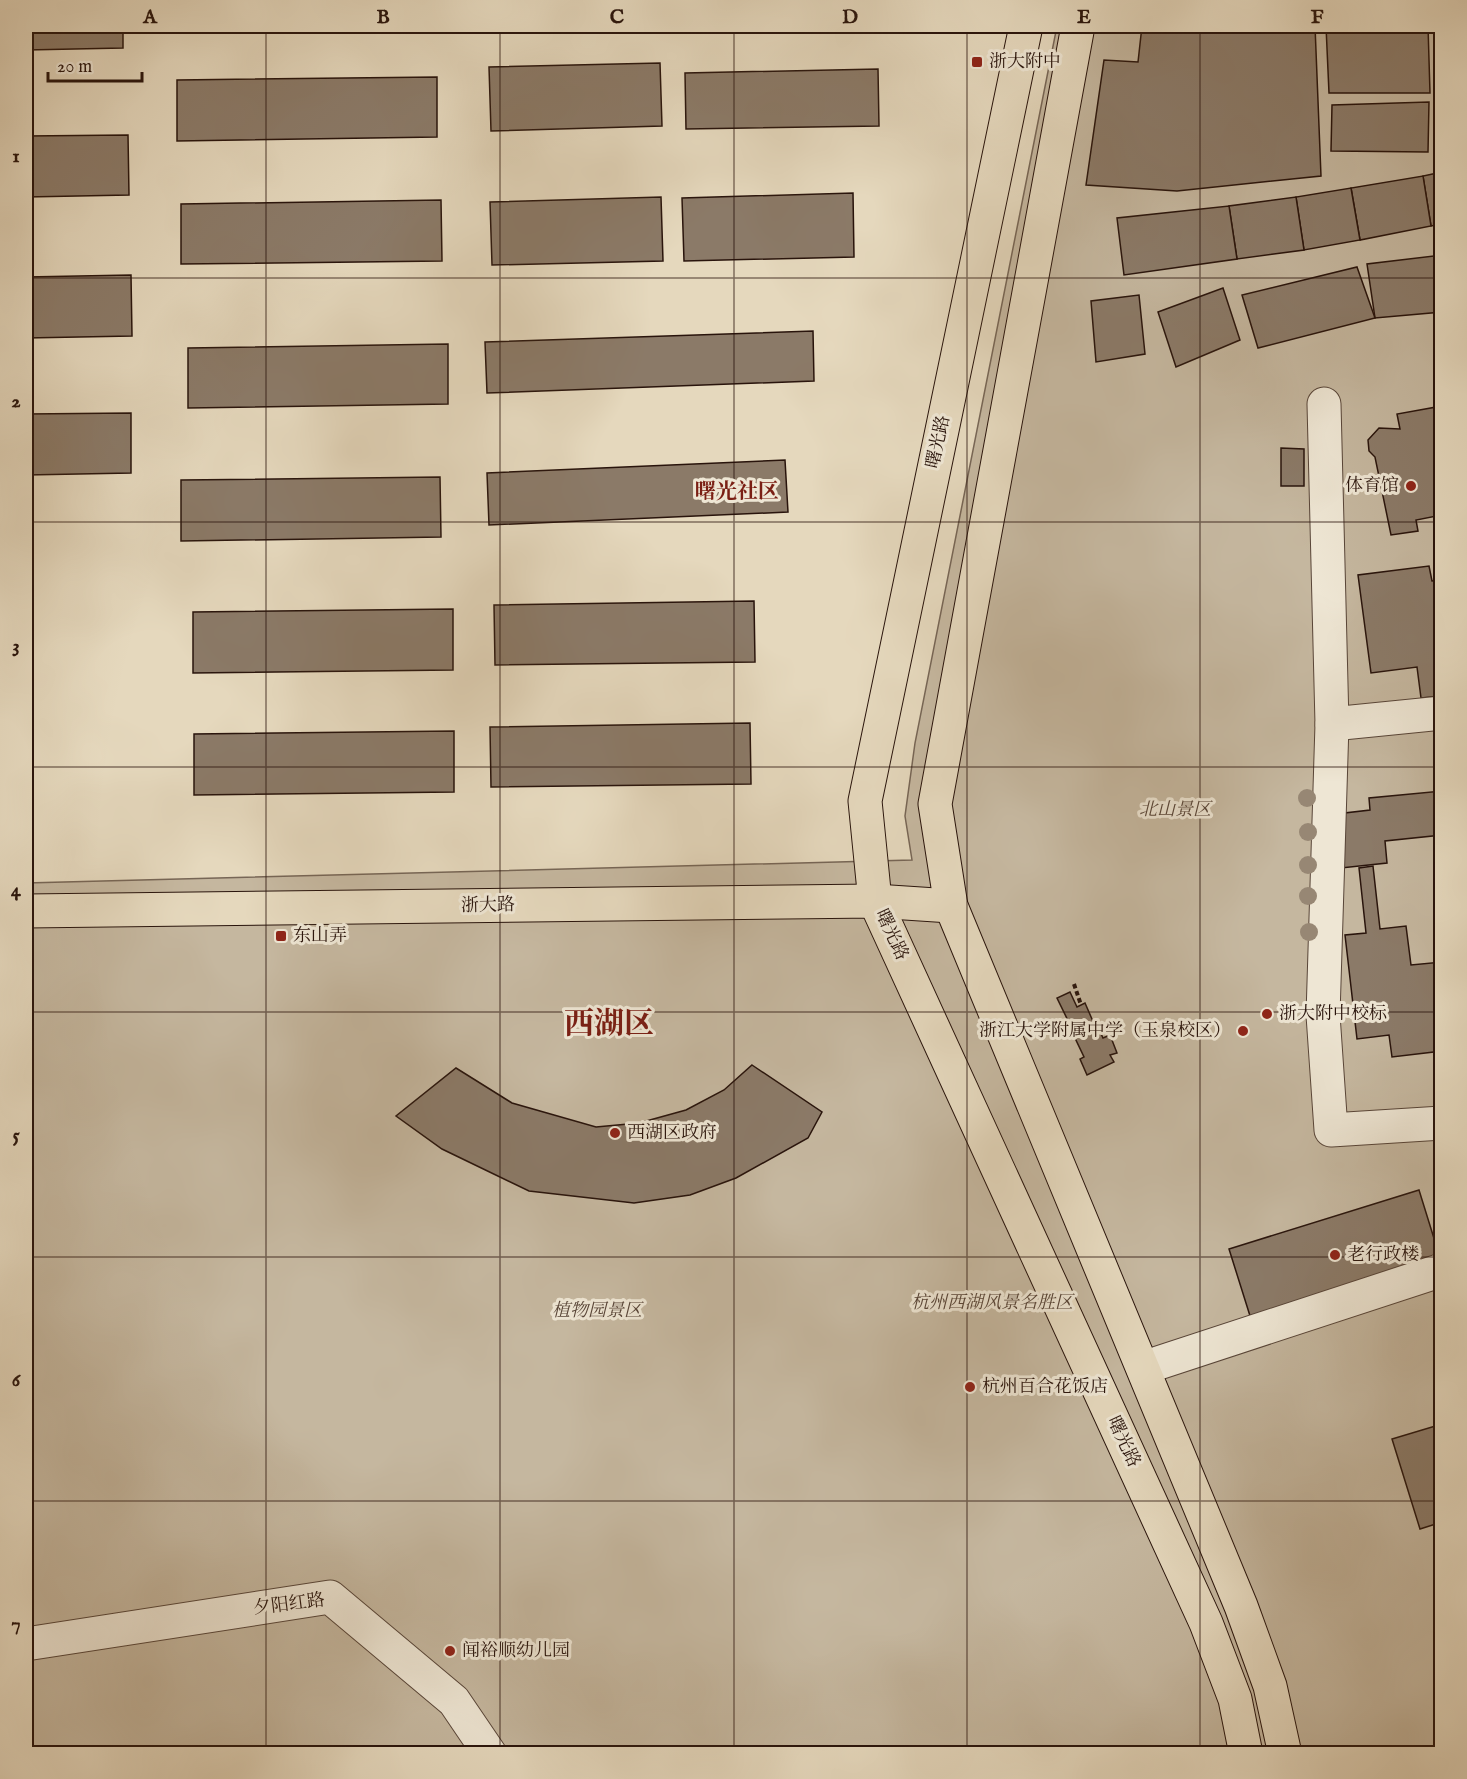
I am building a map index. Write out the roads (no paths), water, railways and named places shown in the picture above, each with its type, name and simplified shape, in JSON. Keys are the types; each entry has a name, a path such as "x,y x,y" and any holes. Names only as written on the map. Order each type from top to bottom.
{"main road":[{"name":"曙光路","path":"1026,26 865,801 875,901 1206,1623 1235,1699 1246,1754"},
{"path":"1078,26 935,804 951,906 1241,1606 1270,1686 1285,1754"},
{"name":"浙大路","path":"26,911 875,901 951,906"}],"lane":[{"path":"1324,404 1332,724 1323,1015 1331,1130 1442,1123"},
{"path":"1332,724 1442,713"},
{"path":"1143,1368 1442,1270"},
{"name":"夕阳红路","path":"26,1644 330,1597 454,1701 490,1754"}],"place":[{"name":"浙大附中","path":"977,62"},
{"name":"体育馆","path":"1411,486"},
{"name":"东山弄","path":"281,936"},
{"name":"浙大附中校标","path":"1267,1014"},
{"name":"浙江大学附属中学（玉泉校区）","path":"1243,1031"},
{"name":"西湖区政府","path":"615,1133"},
{"name":"老行政楼","path":"1335,1255"},
{"name":"杭州百合花饭店","path":"970,1387"},
{"name":"闻裕顺幼儿园","path":"450,1651"}],"district":[{"name":"曙光社区","path":"737,492"},
{"name":"西湖区","path":"609,1025"}],"park label":[{"name":"北山景区","path":"1175,810"},
{"name":"杭州西湖风景名胜区","path":"992,1303"},
{"name":"植物园景区","path":"597,1311"}]}
